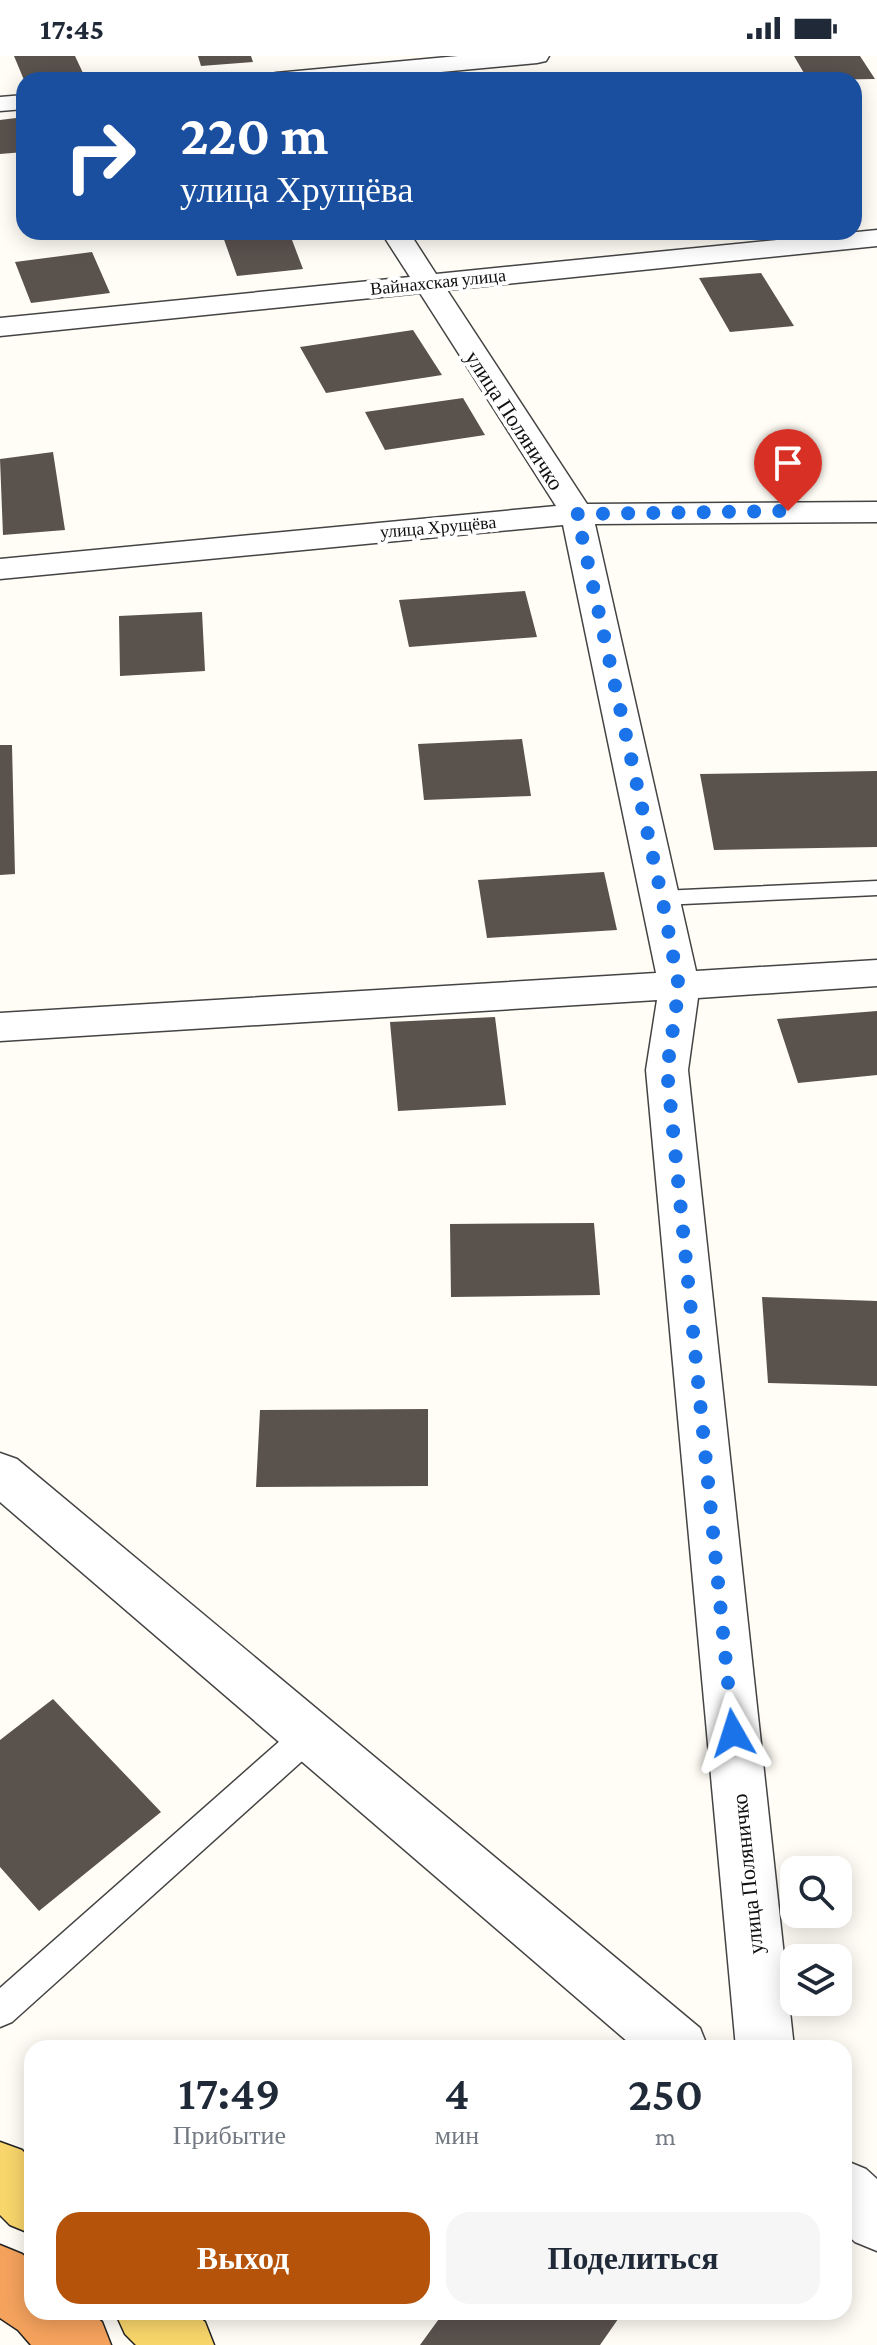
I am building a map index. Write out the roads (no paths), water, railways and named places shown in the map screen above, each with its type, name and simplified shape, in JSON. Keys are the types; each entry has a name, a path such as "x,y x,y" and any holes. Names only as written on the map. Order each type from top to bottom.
{"highway":[{"path":"0,2276 24,2297"},
{"path":"51,2320 79,2345"}],"main road":[{"path":"0,2172 24,2195"},
{"path":"155,2320 182,2345"}],"street":[{"path":"374,72 537,56"},
{"name":"улица Поляничко","path":"400,240 577,514 662,898 679,987 667,1070 764,2040"},
{"name":"Вайнахская улица","path":"0,327 857,240"},
{"name":"улица Хрущёва","path":"0,569 577,514 877,512"},
{"path":"0,1027 877,973"},
{"path":"0,1473 670,2040"},
{"path":"852,2198 877,2220"}],"lane":[{"path":"662,898 877,888"},
{"path":"0,2010 309,1735"}]}
